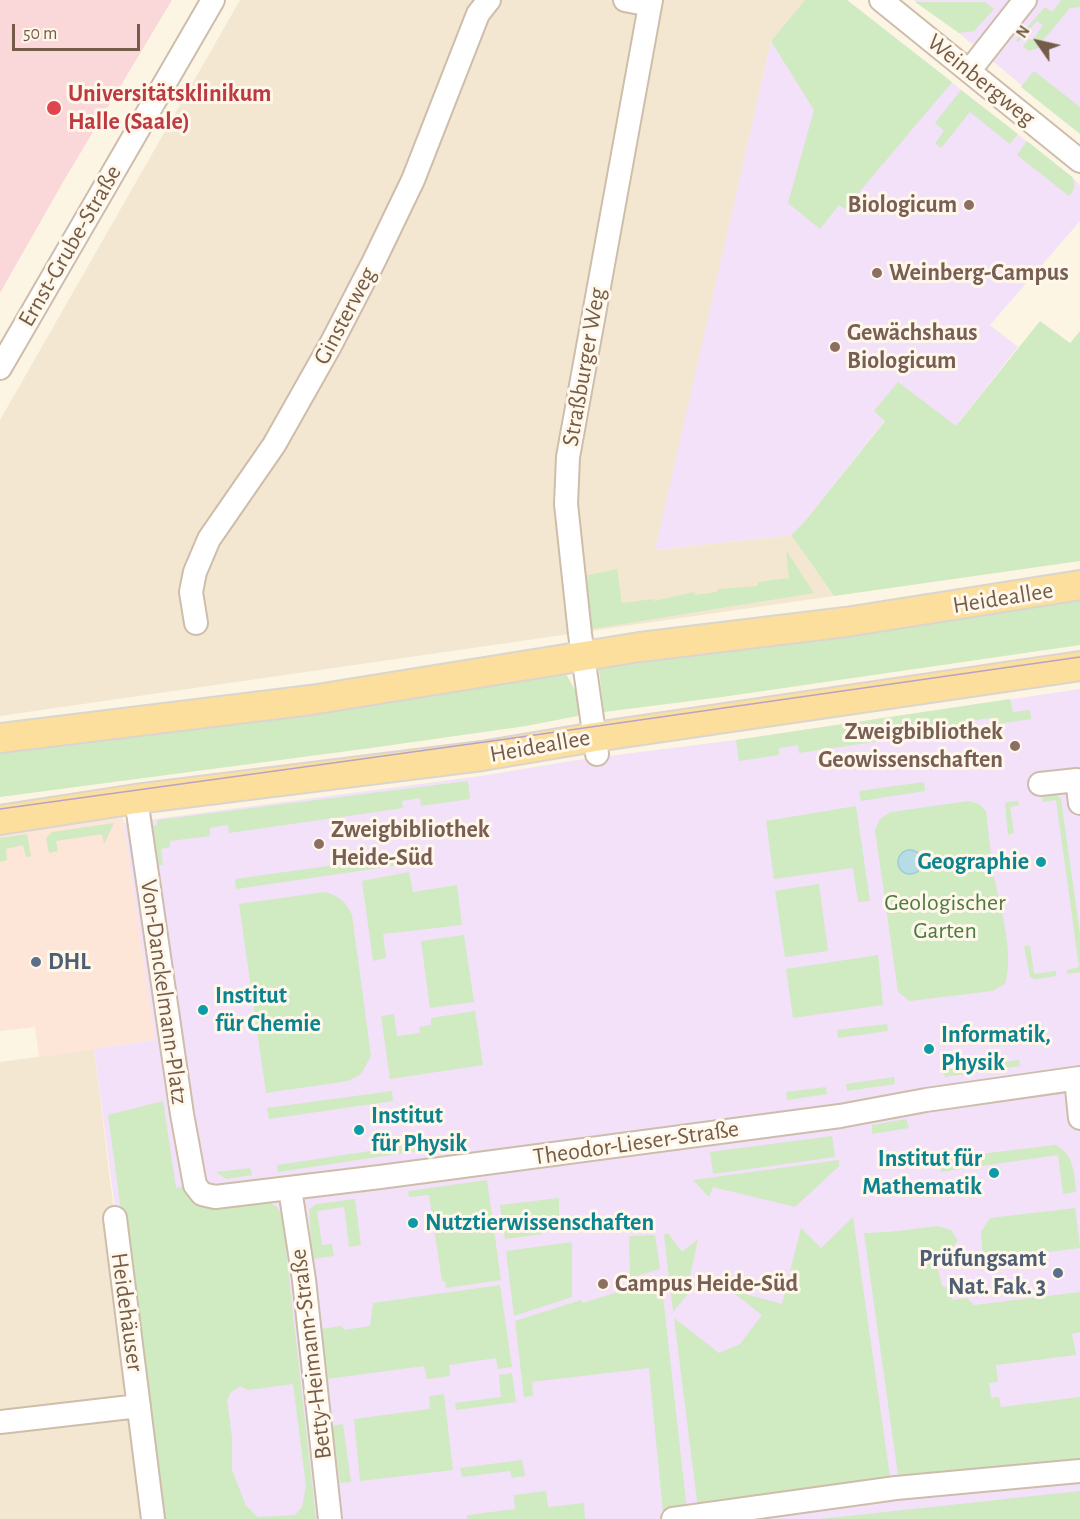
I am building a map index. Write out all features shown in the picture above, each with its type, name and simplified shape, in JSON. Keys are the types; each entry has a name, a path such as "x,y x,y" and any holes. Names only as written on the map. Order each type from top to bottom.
{"main road":[{"name":"Heideallee","path":"0,738 311,700 640,647 846,622 1080,585"},
{"name":"Heideallee","path":"0,820 136,799 596,745 1080,666"}],"street":[{"name":"Ernst-Grube-Straße","path":"0,368 213,0"},
{"name":"Ginsterweg","path":"196,624 191,592 195,572 209,539 274,445 337,334 413,180 478,14 489,0"},
{"path":"625,0 651,2"},
{"name":"Weinbergweg","path":"881,0 1080,161"},
{"path":"970,70 1025,0"},
{"name":"Straßburger Weg","path":"596,745 566,504 568,457 651,2"},
{"path":"1041,784 1077,780 1080,802"},
{"name":"Von-Danckelmann-Platz","path":"136,799 180,1103 195,1185"},
{"path":"1078,1079 1080,1118"},
{"name":"Theodor-Lieser-Straße","path":"195,1185 202,1194 215,1197 290,1189 829,1117 926,1100 1078,1079"},
{"name":"Betty-Heimann-Straße","path":"290,1189 304,1280 330,1519"},
{"name":"Heidehäuser","path":"115,1218 153,1519"},
{"name":"Heidehäuser","path":"0,1422 139,1406"},
{"path":"673,1519 896,1488 1080,1471"}],"shaded area":[{"name":"Universitätsklinikum Halle (Saale)","path":"0,0 172,0 63,182 0,293"},
{"path":"240,0 805,0 771,41 656,550 791,535 834,596 0,716 0,420"},
{"name":"Weinberg-Campus","path":"805,0 847,0 1072,177 1080,185 1080,221 990,325 1018,347 955,427 885,420 805,521 791,535 655,550 771,41"},
{"path":"914,0 1080,0 1080,134 959,33"},
{"name":"Campus Heide-Süd","path":"1080,689 1080,1519 156,1519 94,1049 155,1040 124,823 481,776 577,760 736,740"},
{"path":"120,805 155,1040 39,1057 35,1027 0,1031 0,826"},
{"path":"94,1049 152,1519 0,1519 0,1062"}],"green space":[{"path":"805,0 847,0 952,82 845,209 839,205 820,229 788,203 814,110 771,41"},
{"path":"1061,0 1080,0 1080,7 1070,8 1036,49 1029,51 1023,47 1029,39 1033,40 1043,25 1037,21 1018,42 1016,40 1045,7 1052,12"},
{"path":"915,2 985,2 994,9 974,31 959,33"},
{"path":"1034,71 1080,107 1080,134 1021,87"},
{"path":"961,90 1018,134 1010,144 970,112 941,148 935,143 944,131 935,123"},
{"path":"1027,141 1072,177 1074,187 1069,196 1017,155"},
{"path":"1040,321 1070,343 1080,331 1080,561 834,596 791,535 805,521 885,421 874,411 898,382 956,426"},
{"path":"786,550 814,593 592,629 584,576 617,569 622,603 653,599 654,601 694,592 695,595 717,592 717,589 758,586 758,582 789,578"},
{"path":"1080,593 1080,645 604,712 598,662"},
{"path":"563,669 578,695 583,715 526,726 371,748 0,797 0,743"},
{"path":"1010,699 1013,712 1030,710 1031,719 991,725 990,718 970,721 971,728 799,753 798,745 779,748 779,755 739,761 736,740"},
{"path":"468,781 470,799 421,806 420,798 402,801 403,808 229,833 228,825 210,828 210,836 170,841 170,847 161,849 163,865 159,865 153,826 157,825 157,820"},
{"path":"924,782 925,791 861,801 859,791"},
{"path":"1057,795 1061,799 1080,934 1080,972 1067,974 1067,970 1079,967 1056,800 1043,802 1042,797"},
{"name":"Geologischer Garten","path":"969,801 979,804 986,811 993,868 1008,948 1005,984 992,991 910,1001 898,992 875,830 880,819 891,812"},
{"path":"1018,801 1019,805 1010,807 1014,833 1008,835 1005,805 1007,802"},
{"path":"856,806 870,901 858,902 853,868 774,879 766,821"},
{"path":"114,823 104,844 102,834 56,841 58,851 49,853 46,838 52,832"},
{"path":"27,834 31,856 26,857 23,845 6,849 7,860 0,862 0,838"},
{"path":"406,855 407,864 236,889 235,879"},
{"path":"409,872 413,892 457,885 462,925 383,934 386,958 373,961 362,881"},
{"path":"819,884 828,951 785,957 775,891"},
{"path":"324,892 341,900 352,915 371,1056 361,1074 348,1081 266,1093 239,904"},
{"path":"464,935 474,1002 430,1008 421,941"},
{"path":"1024,946 1030,946 1034,974 1056,971 1056,976 1036,979 1030,977"},
{"path":"878,955 883,1005 793,1018 786,969"},
{"path":"475,1011 483,1065 390,1079 381,1016 394,1014 397,1036 420,1033 419,1027 431,1025 431,1018"},
{"path":"887,1024 888,1031 838,1038 837,1030"},
{"path":"1019,1060 1020,1066 945,1077 943,1070"},
{"path":"894,1077 895,1084 847,1091 846,1084"},
{"path":"826,1087 827,1094 787,1100 786,1092"},
{"path":"392,1091 393,1101 269,1119 267,1108"},
{"path":"163,1101 176,1188 186,1186 269,1202 277,1207 282,1215 316,1519 163,1519 108,1115","holes":["293,1384 306,1486 302,1507 295,1515 258,1517 246,1506 232,1470 232,1438 227,1400 231,1392 240,1386 248,1390"]},
{"path":"906,1119 909,1128 872,1134 872,1125"},
{"path":"832,1136 835,1157 713,1174 710,1152"},
{"path":"450,1139 451,1146 278,1172 277,1165"},
{"path":"1056,1145 1070,1159 1076,1192 1063,1194 1058,1155 974,1167 971,1155"},
{"path":"964,1157 966,1168 941,1172 939,1161"},
{"path":"839,1160 839,1166 795,1207 713,1187 709,1197 693,1180"},
{"path":"250,1168 252,1175 226,1179 216,1172"},
{"path":"487,1180 501,1280 446,1288 445,1281 442,1281 429,1195 409,1197 408,1191"},
{"path":"559,1198 559,1216 541,1216 543,1234 505,1239 500,1205"},
{"path":"355,1199 361,1245 349,1247 344,1207 317,1211 322,1245 332,1244 334,1256 312,1259 309,1209 317,1204"},
{"path":"1075,1208 1080,1248 983,1260 981,1232 990,1218"},
{"path":"853,1217 889,1481 698,1509 674,1318 719,1353 740,1344 762,1315 730,1290 782,1304 801,1228 821,1248"},
{"path":"938,1226 951,1230 958,1241 937,1265 942,1286 950,1289 952,1300 967,1298 974,1305 1080,1292 1080,1332 1072,1334 1076,1355 996,1365 998,1382 989,1383 991,1398 999,1397 1001,1407 1080,1397 1080,1462 899,1482 864,1233"},
{"path":"668,1233 682,1252 698,1239 689,1281 697,1283 673,1312 664,1235"},
{"path":"655,1235 660,1269 630,1278 629,1236"},
{"path":"572,1242 572,1297 514,1316 506,1251"},
{"path":"661,1278 687,1511 663,1513 649,1368 532,1382 533,1396 524,1397 515,1321 581,1300 583,1303 621,1291 623,1294 631,1291 630,1287"},
{"path":"500,1285 512,1367 498,1369 496,1358 449,1365 450,1376 427,1379 424,1366 327,1379 321,1329 342,1326 344,1330 370,1326 373,1303"},
{"path":"512,1373 516,1402 456,1410 455,1403 501,1397 499,1375"},
{"path":"444,1394 453,1470 360,1481 354,1419 430,1409 429,1396"},
{"path":"343,1424 351,1482 340,1483 332,1426"},
{"path":"522,1460 525,1476 512,1478 510,1471 462,1477 460,1468"},
{"path":"546,1491 548,1507 584,1503 585,1519 467,1519 467,1515 515,1509 514,1495"},
{"path":"1080,1491 1080,1519 820,1519"}],"water":[{"path":"910,850 919,853 922,862 919,871 910,874 901,871 898,862 901,853"}],"tram line":[{"path":"0,809 1080,657"}],"place":[{"name":"Universitätsklinikum Halle (Saale)","path":"54,108"},
{"name":"Biologicum","path":"969,205"},
{"name":"Weinberg-Campus","path":"877,273"},
{"name":"Gewächshaus Biologicum","path":"835,347"},
{"name":"Zweigbibliothek Geowissenschaften","path":"1015,746"},
{"name":"Zweigbibliothek Heide-Süd","path":"319,844"},
{"name":"Geographie","path":"1041,862"},
{"name":"DHL","path":"36,962"},
{"name":"Institut für Chemie","path":"203,1010"},
{"name":"Informatik, Physik","path":"929,1049"},
{"name":"Institut für Physik","path":"359,1130"},
{"name":"Institut für Mathematik","path":"994,1173"},
{"name":"Nutztierwissenschaften","path":"413,1223"},
{"name":"Prüfungsamt Nat. Fak. 3","path":"1058,1273"},
{"name":"Campus Heide-Süd","path":"603,1284"}]}
